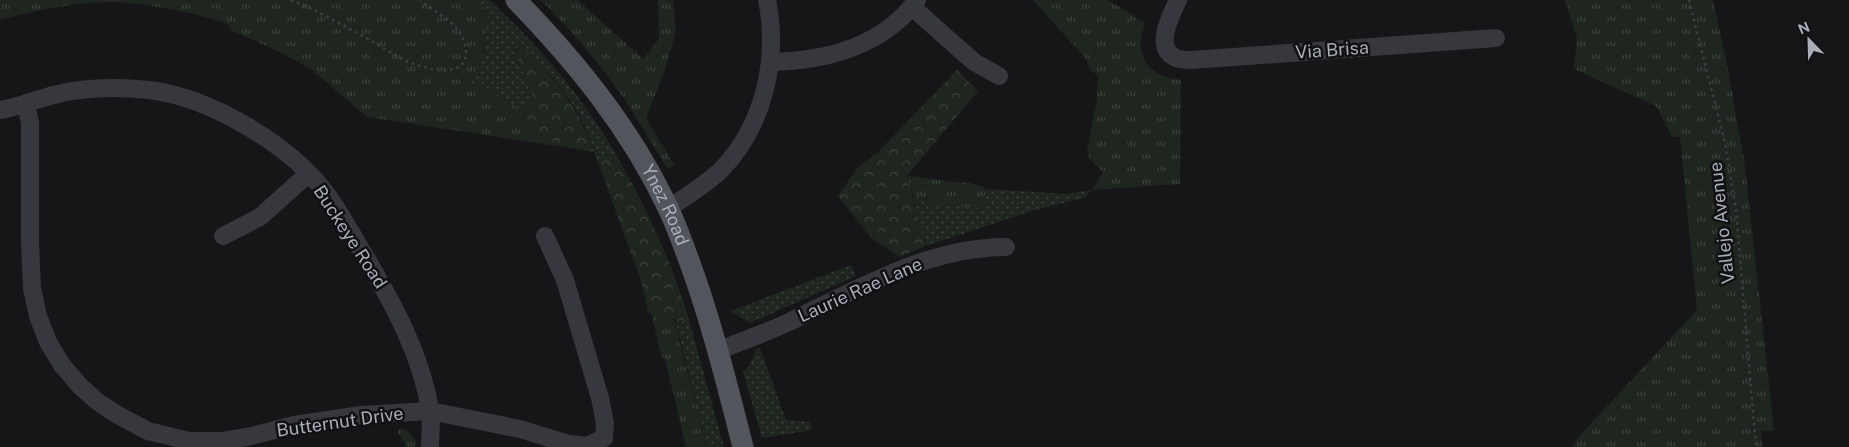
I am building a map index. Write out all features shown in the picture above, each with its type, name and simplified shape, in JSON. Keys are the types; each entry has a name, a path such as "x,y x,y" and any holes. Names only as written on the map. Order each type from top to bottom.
{"main road":[{"name":"Ynez Road","path":"516,0 547,31 608,105 633,144 669,208 696,277 718,350 743,447"}],"street":[{"path":"669,208 722,169 746,136 760,104 771,62 772,21 767,0"},
{"name":"Via Brisa","path":"1178,0 1166,28 1165,43 1169,54 1177,59 1192,60 1496,38"},
{"path":"771,62 792,62 824,57 849,49 879,35 914,3 974,62 999,76"},
{"name":"Buckeye Road","path":"0,110 54,95 110,89 150,90 185,99 228,116 259,134 288,155 324,191 336,208 404,326 421,370 430,411 430,447"},
{"name":"Butternut Drive","path":"26,104 30,123 32,288 38,316 48,342 62,366 80,386 98,402 116,414 148,431 189,441 222,440 247,437 294,425 361,415 430,411 520,429 569,444 587,446 604,438 606,423 600,398 565,280 545,236"},
{"path":"223,236 260,217 308,174"},
{"name":"Laurie Rae Lane","path":"718,350 786,323 877,280 932,258 967,250 1006,247"}],"path":[{"path":"291,0 328,17 372,41 391,54 412,63 434,70 445,71 461,66 466,60 466,52 465,43 460,32 420,1"},
{"name":"Vallejo Avenue","path":"1689,0 1725,143 1736,210 1756,447"}],"green space":[{"path":"0,0 475,0 488,11 487,31 483,55 469,82 488,88 525,112 534,133 551,138 557,146 367,117 312,70 282,53 231,30 228,24 200,16 172,9 100,2 57,7 0,19"},
{"path":"475,0 489,0 526,35 575,93 617,156 608,155 598,162 589,136 570,100 547,71 521,44 517,49 517,60 531,84 532,90 531,99 525,112 488,88 469,82 483,56 487,32 488,11"},
{"path":"541,0 578,0 643,59 659,39 658,0 673,0 676,31 665,70 646,118 674,165 668,169 625,100 606,74 575,36"},
{"path":"1033,0 1108,0 1145,23 1140,45 1146,62 1160,74 1181,80 1180,184 1092,190 1103,172 1089,158 1087,151 1097,99 1098,75 1091,71 1086,59"},
{"path":"1565,0 1713,0 1727,64 1745,166 1774,430 1761,431 1762,447 1572,447 1580,435 1697,310 1680,137 1672,137 1656,106 1574,69 1577,39"},
{"path":"521,44 544,68 573,107 594,152 557,146 547,137 531,129 525,112 531,97 531,87 515,54"},
{"path":"957,70 978,91 907,176 926,246 899,257 871,238 838,196 858,167 878,152"},
{"path":"608,155 617,156 648,214 666,254 681,295 688,316 686,321 681,323 657,311 648,311 641,281 598,162"},
{"path":"907,176 974,184 987,189 985,208 940,206 913,196"},
{"path":"987,189 1066,194 1092,190 1080,199 1035,210 926,246 913,196 940,206 985,208"},
{"path":"851,265 856,276 750,323 731,311"},
{"path":"648,311 657,311 677,322 676,328 708,447 686,447 665,359 661,355 652,315"},
{"path":"688,316 724,447 708,447 676,324 677,322 686,321"},
{"path":"760,348 786,420 810,422 812,430 762,438 743,371 747,369 757,349"},
{"path":"405,429 416,440 415,447 405,447 405,443 398,430"}]}
